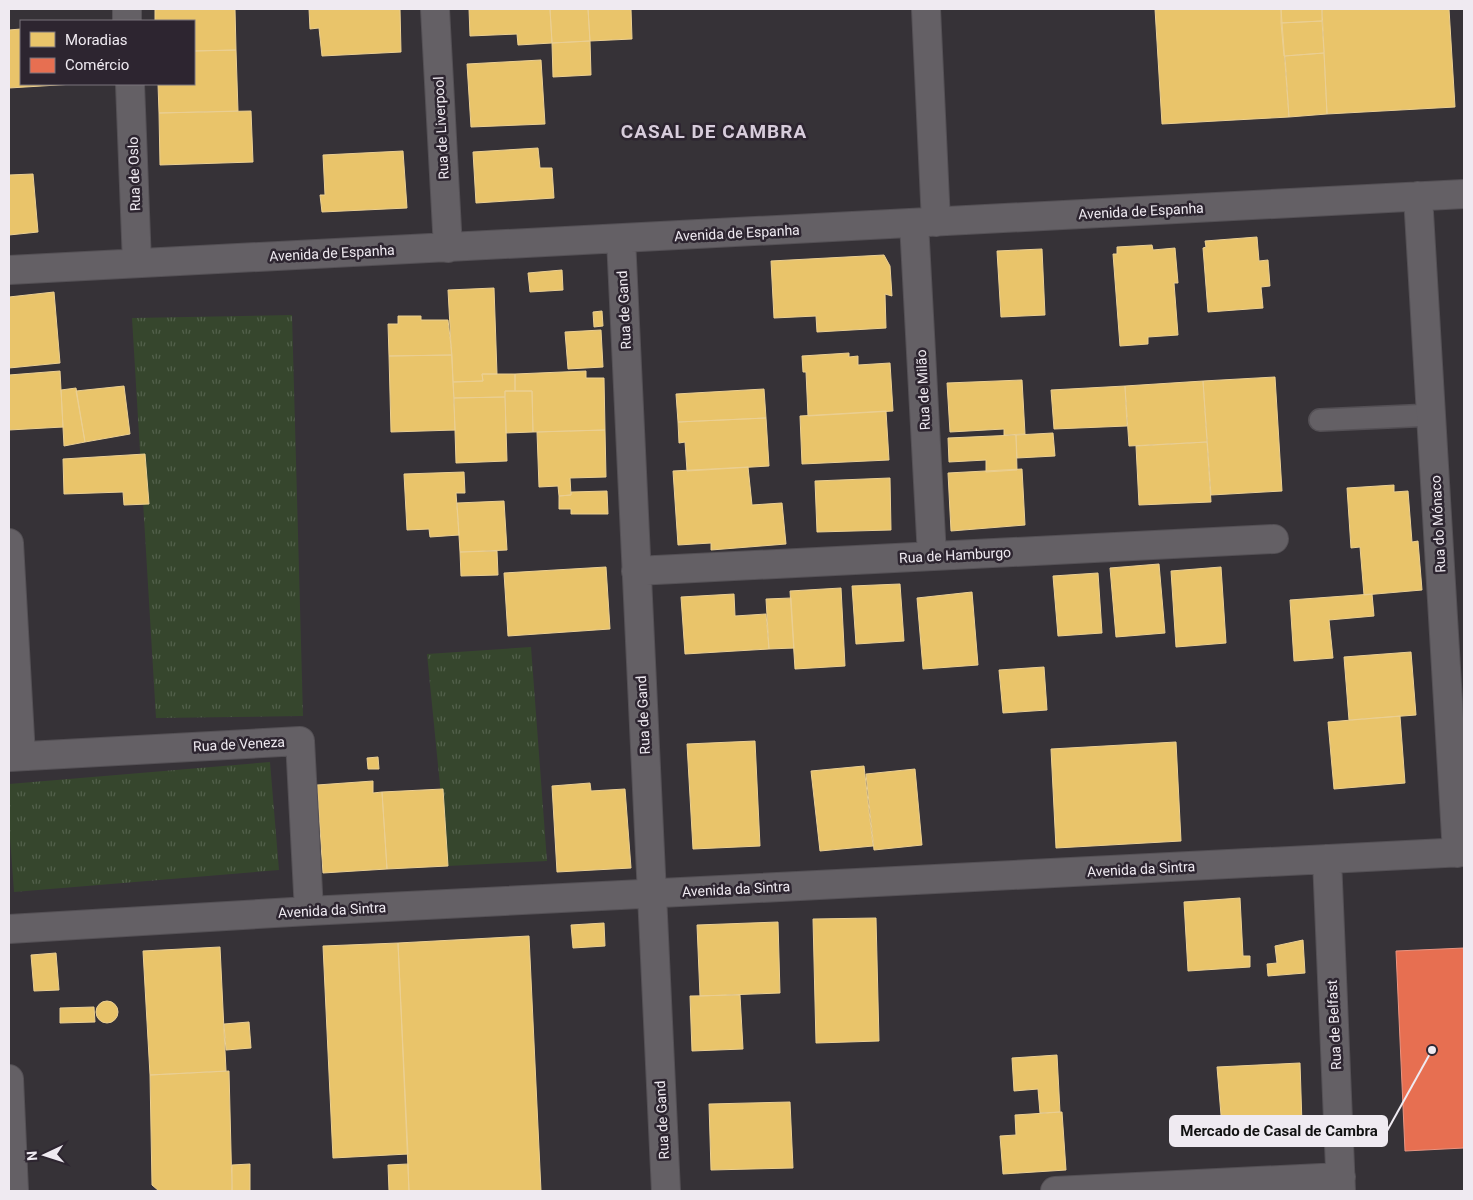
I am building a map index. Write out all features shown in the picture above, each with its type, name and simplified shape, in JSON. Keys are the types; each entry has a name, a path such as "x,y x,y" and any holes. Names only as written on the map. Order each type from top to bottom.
{"street":[{"name":"Rua de Liverpool","path":"435,9 448,248"},
{"name":"Rua de Milão","path":"926,9 925,222 932,556"},
{"name":"Rua de Oslo","path":"130,85 137,263"},
{"name":"Avenida de Espanha","path":"9,270 1464,194"},
{"name":"Rua do Mónaco","path":"1418,196 1460,853"},
{"name":"Rua de Gand","path":"621,239 666,1191"},
{"name":"Rua de Hamburgo","path":"636,571 1274,539"},
{"path":"9,543 15,757"},
{"name":"Rua de Veneza","path":"15,757 300,740 309,911"},
{"name":"Avenida da Sintra","path":"9,929 651,893 1460,853"},
{"name":"Rua de Belfast","path":"1327,859 1341,1184"},
{"path":"9,1079 14,1191"},
{"path":"1056,1191 1341,1184"}],"lane":[{"path":"1320,420 1432,415"}],"green space":[{"path":"292,315 303,716 156,718 132,318"},
{"path":"531,647 547,861 448,866 427,654"},
{"path":"270,762 279,870 14,892 9,824 9,784"}],"building: Moradias":[{"path":"155,9 235,9 236,50 195,51 195,20 155,20"},
{"path":"309,9 400,9 401,52 322,56 319,28 310,29"},
{"path":"469,9 550,9 552,43 518,45 517,34 470,36"},
{"path":"550,9 588,9 590,41 552,43"},
{"path":"588,9 631,9 632,39 590,41"},
{"path":"1155,9 1281,9 1289,117 1162,124"},
{"path":"1281,9 1322,9 1322,21 1281,23"},
{"path":"1322,9 1449,9 1455,107 1327,114"},
{"path":"1322,21 1324,53 1284,56 1281,23"},
{"path":"20,29 20,85 58,85 9,88 9,30"},
{"path":"590,41 591,75 553,77 552,43"},
{"path":"236,50 238,111 159,113 158,85 195,85 195,51"},
{"path":"1324,53 1327,114 1289,117 1285,56"},
{"path":"541,60 545,124 471,127 467,64"},
{"path":"251,111 253,162 160,165 159,113"},
{"path":"538,148 540,168 552,168 554,198 476,203 473,152"},
{"path":"403,151 407,208 322,212 320,195 325,195 323,155"},
{"path":"33,174 38,232 9,235 9,175"},
{"path":"1257,237 1259,261 1268,260 1270,286 1261,287 1263,308 1208,312 1203,248 1206,247 1205,241"},
{"path":"1152,245 1153,250 1175,248 1178,283 1174,283 1178,335 1148,337 1148,344 1120,346 1113,254 1117,254 1117,247"},
{"path":"1042,249 1045,315 1001,317 997,251"},
{"path":"884,255 890,266 892,296 885,294 886,328 817,332 816,316 774,318 771,261"},
{"path":"562,270 563,290 530,292 528,273"},
{"path":"494,288 497,374 482,374 483,381 453,382 448,290"},
{"path":"54,292 60,363 9,368 9,297"},
{"path":"602,311 603,326 594,327 593,312"},
{"path":"398,316 421,316 421,320 448,320 452,355 389,356 388,324 398,324"},
{"path":"601,330 603,367 568,369 565,332"},
{"path":"849,353 849,357 858,356 858,365 890,363 893,411 808,416 806,372 803,372 802,356"},
{"path":"452,355 455,430 391,432 389,356"},
{"path":"60,371 63,427 9,430 9,375"},
{"path":"586,371 586,378 604,378 605,430 533,432 532,391 515,391 515,374"},
{"path":"482,374 515,374 515,391 505,391 505,397 454,398 453,382 483,381"},
{"path":"1275,377 1282,491 1211,495 1203,381"},
{"path":"1022,380 1025,434 1004,435 1004,429 950,432 947,383"},
{"path":"1203,381 1207,442 1129,446 1125,386"},
{"path":"124,386 130,434 85,442 76,391"},
{"path":"1125,386 1127,426 1054,429 1051,390"},
{"path":"76,388 85,442 64,446 61,390"},
{"path":"764,389 766,418 678,422 676,394"},
{"path":"505,391 532,391 533,432 506,433"},
{"path":"505,397 507,461 456,463 454,398"},
{"path":"886,411 889,460 802,464 800,416"},
{"path":"766,418 769,466 687,471 685,442 679,443 678,422"},
{"path":"605,430 606,477 570,478 571,495 559,496 558,486 539,487 537,432"},
{"path":"1053,433 1055,456 1017,458 1016,435"},
{"path":"1016,435 1017,470 986,472 986,460 949,462 948,438"},
{"path":"1207,442 1211,502 1139,505 1136,446"},
{"path":"145,454 149,504 124,505 123,492 64,494 63,459"},
{"path":"748,467 752,505 782,503 786,544 711,550 711,543 678,545 673,471"},
{"path":"1022,469 1025,525 951,531 948,473"},
{"path":"464,472 465,493 456,493 459,535 430,537 429,529 407,530 404,474"},
{"path":"890,478 891,530 817,532 815,481"},
{"path":"1394,485 1394,492 1408,491 1412,542 1418,541 1422,590 1364,595 1360,547 1351,548 1347,488"},
{"path":"607,491 608,514 571,514 571,509 559,509 559,496 571,495 571,492"},
{"path":"504,501 507,550 460,552 457,503"},
{"path":"497,551 498,575 461,576 460,552"},
{"path":"1159,564 1165,633 1116,637 1110,568"},
{"path":"606,567 610,629 508,636 504,573"},
{"path":"1221,567 1226,643 1176,647 1171,571"},
{"path":"1098,573 1102,633 1058,636 1053,576"},
{"path":"900,584 904,641 856,644 852,586"},
{"path":"841,588 845,666 795,669 790,591"},
{"path":"972,592 978,665 923,669 917,598"},
{"path":"734,594 735,616 766,614 769,649 685,654 681,597"},
{"path":"1372,594 1374,616 1329,620 1333,658 1294,661 1290,600"},
{"path":"791,598 794,648 769,649 766,599"},
{"path":"1411,652 1416,715 1349,720 1344,657"},
{"path":"1044,667 1047,710 1003,713 999,670"},
{"path":"1400,716 1405,783 1334,789 1328,722"},
{"path":"755,741 760,846 693,849 687,744"},
{"path":"1176,742 1181,841 1056,848 1051,749"},
{"path":"378,757 379,769 368,769 367,758"},
{"path":"864,766 873,846 820,851 811,771"},
{"path":"915,769 922,845 874,850 866,774"},
{"path":"373,781 373,793 382,792 387,869 323,873 317,785"},
{"path":"590,783 591,791 625,789 631,868 557,872 552,786"},
{"path":"443,789 448,866 387,869 382,792"},
{"path":"1240,898 1243,956 1250,956 1250,967 1188,971 1184,902"},
{"path":"876,918 879,1041 816,1043 813,919"},
{"path":"778,922 780,993 700,996 697,925"},
{"path":"604,923 605,946 573,948 571,925"},
{"path":"529,936 541,1191 409,1191 398,943"},
{"path":"1303,940 1305,973 1268,976 1267,964 1277,963 1275,946"},
{"path":"398,943 408,1154 333,1158 323,946"},
{"path":"220,947 226,1071 150,1075 143,951"},
{"path":"56,953 59,990 34,991 31,955"},
{"path":"740,995 743,1049 692,1051 690,996"},
{"path":"107,1001 115,1004 118,1012 115,1020 107,1023 99,1020 96,1012 99,1004"},
{"path":"94,1007 95,1022 60,1023 60,1008"},
{"path":"249,1022 251,1048 226,1050 224,1024"},
{"path":"1057,1055 1060,1112 1040,1113 1038,1089 1014,1091 1012,1058"},
{"path":"1300,1063 1302,1124 1222,1127 1217,1067"},
{"path":"229,1071 232,1191 159,1191 152,1185 150,1075"},
{"path":"790,1102 793,1168 711,1170 709,1104"},
{"path":"1062,1112 1066,1170 1003,1174 1000,1136 1016,1135 1015,1115"},
{"path":"250,1164 250,1191 232,1191 232,1165"},
{"path":"408,1164 409,1191 389,1191 388,1165"}],"building: Comércio":[{"path":"1464,948 1464,1148 1405,1151 1396,951"}],"place":[{"name":"Mercado de Casal de Cambra","path":"1432,1050"}],"district":[{"name":"CASAL DE CAMBRA","path":"714,131"}]}
